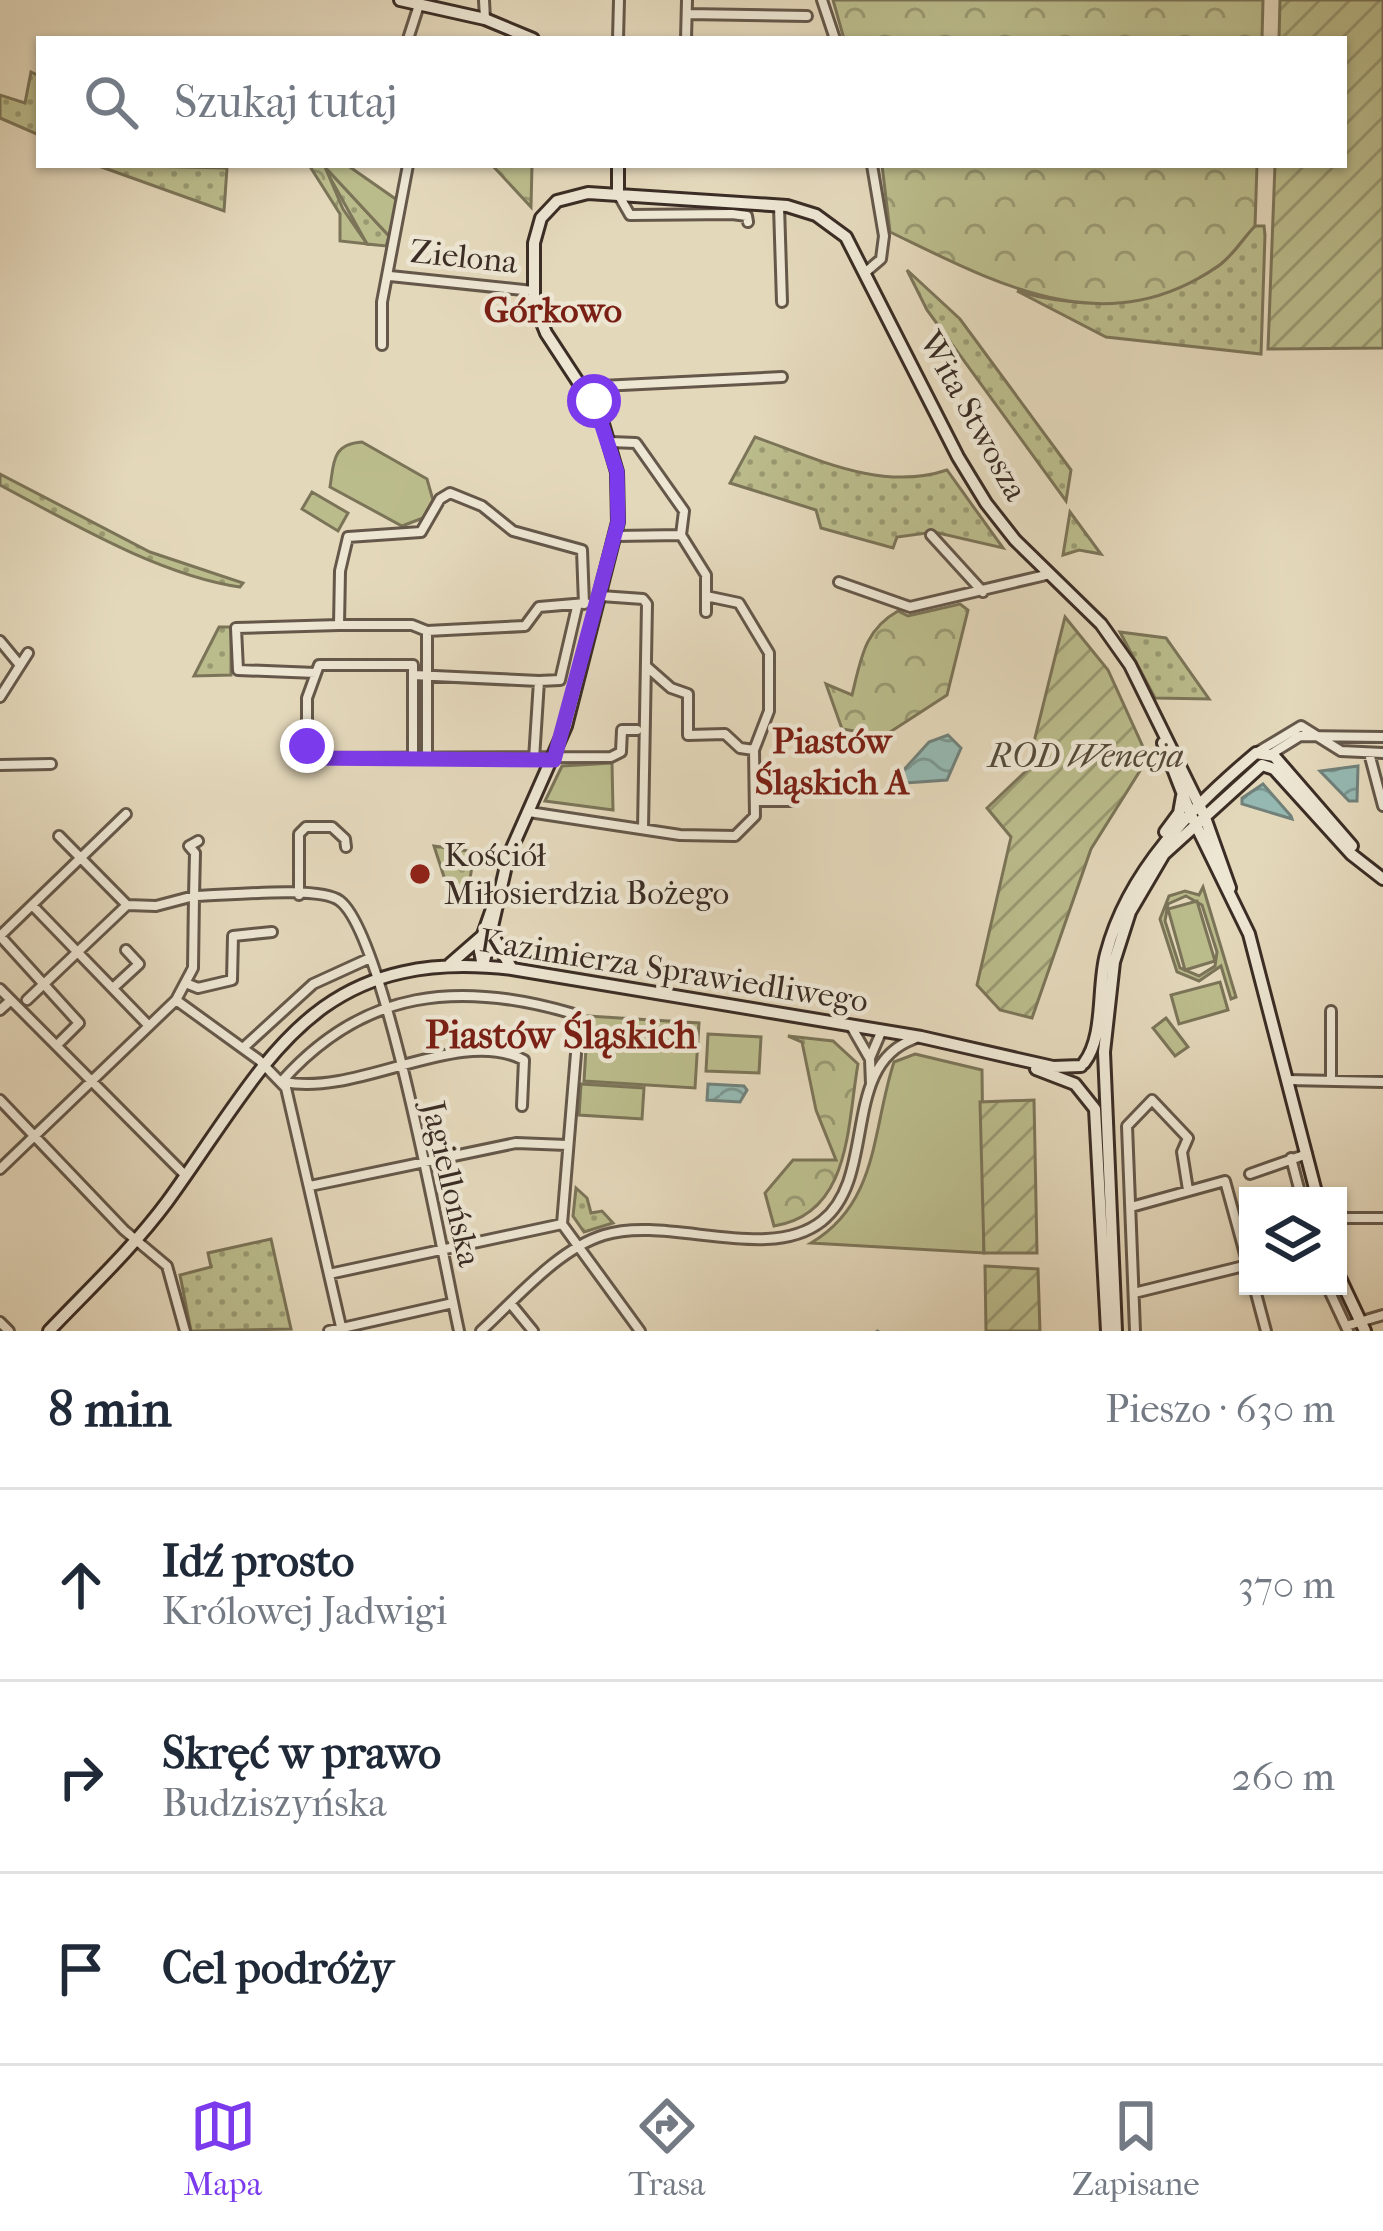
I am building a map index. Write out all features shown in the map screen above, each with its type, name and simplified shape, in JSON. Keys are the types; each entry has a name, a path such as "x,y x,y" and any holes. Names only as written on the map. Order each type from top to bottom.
{"street":[{"path":"400,0 485,20 525,36"},
{"path":"484,0 485,20"},
{"path":"618,36 619,0"},
{"path":"686,36 687,0"},
{"path":"822,0 834,36"},
{"path":"409,36 419,4"},
{"path":"687,14 808,16"},
{"path":"382,345 382,302 407,168"},
{"path":"618,168 618,192 630,215 732,214 747,216 748,222"},
{"path":"867,272 881,259 884,236 873,168"},
{"name":"Zielona","path":"483,966 497,898 527,812 554,760 616,536 619,484 610,442 589,393 546,333 533,291 536,234 547,208 576,194 618,192 778,205 816,215 846,237"},
{"path":"778,205 782,302"},
{"name":"Wita Stwosza","path":"846,237 958,458 1001,524 1117,644 1157,722 1249,934 1316,1187"},
{"name":"Zielona","path":"390,276 533,291"},
{"path":"589,393 602,386 782,377"},
{"path":"610,442 636,442 684,511 681,535 706,574 706,612"},
{"path":"339,625 340,571 348,537 422,532 442,497 450,493 482,506 495,520 526,537 580,548 580,606 560,680 413,675"},
{"path":"616,536 681,535"},
{"path":"931,536 984,593"},
{"path":"839,582 910,607 1050,574"},
{"path":"527,812 643,830 735,836 755,816 754,750 769,711 764,637 739,603 706,596"},
{"path":"412,758 413,665 242,672 234,662 236,628 412,625 427,631 527,625 539,607 643,599 647,604 643,830"},
{"path":"427,631 427,758"},
{"path":"0,641 16,661"},
{"path":"0,697 16,661 28,653"},
{"path":"0,658 16,661"},
{"path":"646,666 671,688 688,694 688,735 725,734 740,748 754,750"},
{"path":"317,669 307,698 307,758 616,757 622,730 637,730"},
{"path":"534,759 539,682"},
{"path":"1107,1331 1100,1137 1095,1108 1083,1090 1083,1065 1093,1047 1111,938 1160,853 1254,767 1276,737 1301,726 1340,751 1383,753"},
{"path":"1198,815 1219,790 1266,754 1300,736 1325,740 1383,737"},
{"path":"1280,770 1287,742"},
{"path":"1369,752 1383,806"},
{"path":"1266,754 1382,878"},
{"path":"0,765 51,764"},
{"path":"1254,767 1280,770"},
{"path":"754,786 791,786 798,791 793,801 755,801"},
{"path":"1116,1331 1105,1031 1114,962 1130,912 1186,789 1219,790"},
{"path":"57,1046 79,1023 0,936 126,814"},
{"name":"Wita Stwosza","path":"1198,815 1208,850 1230,888"},
{"path":"59,836 127,904 157,906 194,896 299,895 299,834 306,827 332,827 345,839 346,847"},
{"path":"1160,853 1189,844 1208,850"},
{"path":"0,1168 188,985 195,853"},
{"name":"Jagiellońska","path":"299,895 339,901 380,978 459,1331"},
{"path":"27,1000 127,904"},
{"path":"32,905 149,1026"},
{"path":"188,985 198,988 232,980 233,936 272,932"},
{"path":"447,965 487,935 512,969"},
{"path":"113,988 140,964 126,950"},
{"path":"243,1048 314,984 370,958"},
{"name":"Kazimierza Sprawiedliwego","path":"49,1331 136,1240 263,1063 314,1013 380,978 447,965 512,969 921,1036 1016,1061 1083,1090"},
{"path":"0,989 185,1175"},
{"path":"282,1082 325,1036 387,1006 463,995 574,1014 578,1029 562,1224 639,1331"},
{"path":"0,1010 11,1000"},
{"path":"176,1000 282,1082 341,1330"},
{"path":"1331,1010 1331,1082"},
{"path":"848,1024 870,1059"},
{"path":"871,1085 870,1059 882,1030"},
{"path":"882,1030 882,1064"},
{"path":"481,1331 577,1248 619,1231 762,1238 810,1229 845,1193 871,1085 882,1064 896,1047 921,1036"},
{"path":"282,1082 316,1086 484,1049 522,1057 522,1106"},
{"name":"Kazimierza Sprawiedliwego","path":"1016,1061 1098,1062 1108,1078"},
{"path":"1083,1090 1099,1093 1108,1078"},
{"path":"1288,1080 1383,1082"},
{"path":"0,1100 171,1273 184,1331"},
{"path":"1135,1331 1127,1126 1137,1111 1156,1100 1188,1138 1182,1153 1188,1190"},
{"path":"310,1186 516,1143 567,1145"},
{"path":"1250,1174 1307,1154"},
{"path":"1291,1158 1299,1187"},
{"path":"1131,1207 1225,1180 1239,1232"},
{"path":"1111,1182 1130,1182"},
{"path":"1347,1218 1383,1218"},
{"path":"328,1274 562,1224"},
{"path":"1133,1293 1239,1267"},
{"path":"1347,1293 1362,1325"},
{"path":"1256,1295 1266,1331"},
{"path":"1332,1295 1347,1328 1383,1315"},
{"path":"329,1331 453,1303"},
{"path":"512,1304 533,1331"},
{"path":"0,1322 9,1331"}],"green space":[{"path":"833,0 1263,0 1262,36 843,36"},
{"path":"1280,0 1383,0 1383,348 1268,349 1275,168 1347,168 1347,36 1279,36"},
{"path":"31,72 36,74 36,134 0,118 0,95 25,103"},
{"path":"104,168 227,168 224,211"},
{"path":"311,168 325,168 343,209 367,244 340,241 340,214"},
{"path":"325,168 389,236 386,246 367,244"},
{"path":"326,168 351,168 397,200 389,236"},
{"path":"495,168 532,168 531,207"},
{"path":"882,168 1257,168 1255,226 1224,262 1176,289 1134,301 1051,298 970,270 890,232"},
{"path":"1255,226 1264,226 1265,235 1261,354 1106,337 1017,291 1094,303 1145,297 1217,267"},
{"path":"907,270 960,319 1071,470 1066,501 927,310"},
{"path":"755,437 874,475 923,476 947,470 1003,548 934,532 897,537 893,548 821,528 816,510 730,483"},
{"path":"362,442 427,479 433,500 423,518 402,526 330,487 339,451"},
{"path":"0,474 150,552 243,583 240,587 209,581 117,546 0,485"},
{"path":"312,492 348,513 338,531 302,509"},
{"path":"1070,512 1101,554 1079,550 1063,555"},
{"path":"960,604 968,610 947,695 884,736 842,729 826,684 852,695 866,647 878,627 898,611 908,616"},
{"name":"ROD Wenecja","path":"1065,617 1108,670 1148,758 1091,849 1032,1018 1000,1010 977,985 1011,837 987,808 1027,770"},
{"path":"219,627 231,627 231,675 194,676"},
{"path":"1120,632 1166,638 1209,699 1155,698"},
{"path":"612,763 613,810 545,801 562,766"},
{"path":"434,846 468,851 473,860 469,885 448,889"},
{"path":"1203,887 1236,997 1231,999 1221,966 1199,981 1177,972 1160,919 1169,896 1185,891 1199,895","holes":["1186,896 1202,905 1217,952 1215,966 1199,976 1180,968 1165,921 1168,904"]},
{"path":"1197,901 1215,961 1185,970 1168,909"},
{"path":"1220,982 1228,1010 1179,1024 1171,995"},
{"path":"588,1016 699,1023 695,1088 584,1081"},
{"path":"1166,1018 1188,1047 1175,1056 1153,1028"},
{"path":"708,1034 761,1037 759,1073 706,1071"},
{"path":"788,1036 833,1041 858,1064 847,1139 832,1186 799,1218 774,1226 765,1193 793,1160 836,1160 816,1110 802,1042"},
{"path":"915,1054 982,1070 984,1253 811,1243 850,1207 870,1163 894,1062"},
{"path":"581,1084 644,1088 642,1119 579,1115"},
{"path":"1034,1100 1037,1253 984,1253 980,1102"},
{"path":"576,1188 587,1198 591,1213 602,1211 613,1223 584,1232 573,1216"},
{"path":"271,1239 291,1329 191,1331 180,1275 211,1267 208,1253"},
{"path":"985,1266 1038,1269 1040,1331 986,1331"}],"water":[{"path":"948,735 961,748 947,780 891,784 929,742"},
{"path":"1358,766 1357,801 1349,801 1320,771"},
{"path":"1263,784 1292,819 1242,804 1242,798"},
{"path":"708,1084 747,1090 740,1102 707,1100"}],"place":[{"name":"Kościół Miłosierdzia Bożego","path":"420,874"}],"district":[{"name":"Górkowo","path":"553,310"},
{"name":"Piastów Śląskich A","path":"832,762"},
{"name":"Piastów Śląskich","path":"561,1035"}],"route":[{"path":"307,746 307,758 554,760 618,522 617,472 594,401"}]}
